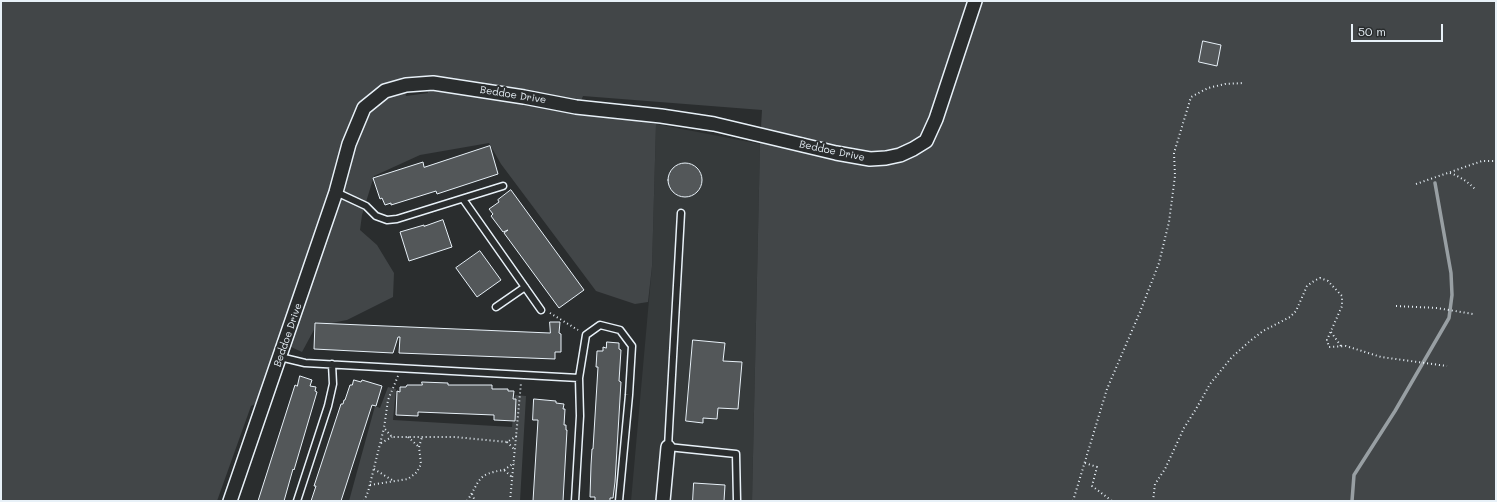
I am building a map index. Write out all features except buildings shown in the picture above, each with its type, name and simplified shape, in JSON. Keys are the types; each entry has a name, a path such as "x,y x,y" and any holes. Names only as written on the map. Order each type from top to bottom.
{"street":[{"name":"Beddoe Drive","path":"230,501 336,192 349,144 364,108 385,91 406,85 439,84 524,97 576,107 706,123 836,153 870,159 886,158 900,155 926,141 936,119 975,1"},
{"path":"663,501 668,447"}],"lane":[{"path":"336,192 366,206 376,216 387,220 397,219 503,186"},
{"path":"463,199 541,310"},
{"path":"681,213 668,447 736,454 737,501"},
{"path":"496,307 525,287"},
{"path":"575,501 580,416 579,378 586,335 600,325 620,330 632,346 619,501"},
{"path":"280,356 305,363 579,378"},
{"path":"297,501 328,406 332,384 332,364"}],"path":[{"path":"1073,501 1107,389 1140,312 1159,262 1169,222 1175,176 1174,153 1191,97 1208,88 1225,84 1244,83"},
{"path":"1416,184 1482,161 1496,161"},
{"path":"1450,173 1460,176 1469,182 1476,190"},
{"path":"1153,501 1155,484 1165,469 1184,428 1210,384 1232,357 1250,341 1263,331 1290,317 1296,311 1307,286 1320,278 1328,281 1342,296 1342,306 1327,340 1329,347 1336,348 1341,346 1381,357 1447,366"},
{"path":"1396,306 1438,308 1473,314"},
{"path":"541,310 546,310 586,335"},
{"path":"1331,332 1341,346"},
{"path":"364,501 370,485 381,443 388,400 401,368"},
{"path":"510,501 515,462 521,375"},
{"path":"384,428 392,437"},
{"path":"507,442 517,436"},
{"path":"381,443 392,437 455,437 507,442 516,450"},
{"path":"408,437 419,448"},
{"path":"370,485 408,479 417,472 421,464 419,448 422,437"},
{"path":"467,501 480,478 489,472 504,470 515,462"},
{"path":"1085,463 1097,468 1092,486 1112,501"},
{"path":"374,469 392,481"},
{"path":"504,470 513,478"},
{"path":"472,494 475,501"}],"shaded area":[{"path":"1,1 1496,1 1496,501 752,501 762,110 583,96 576,112 656,124 652,266 648,302 635,304 596,291 501,164 489,143 420,155 374,176 362,215 360,230 377,245 394,273 393,297 347,320 316,326 302,352 280,342 257,403 251,406 217,501 1,501","holes":["426,76 428,93 406,96 401,79 402,77"]},
{"path":"656,124 760,144 752,501 631,501 652,266"},
{"path":"388,387 396,389 393,420 512,427 515,395 526,396 520,501 349,501 375,406 380,408"}],"waterway":[{"path":"1352,501 1354,475 1395,411 1449,318 1452,295 1451,273 1435,183"}]}
